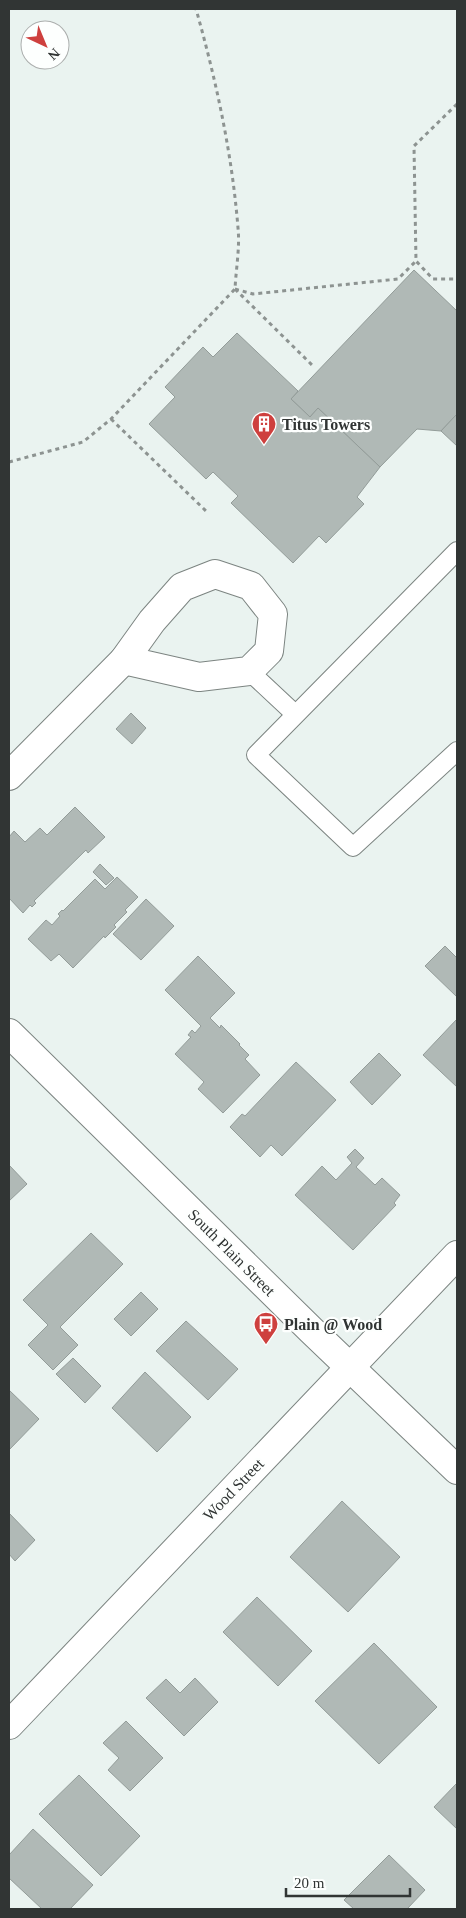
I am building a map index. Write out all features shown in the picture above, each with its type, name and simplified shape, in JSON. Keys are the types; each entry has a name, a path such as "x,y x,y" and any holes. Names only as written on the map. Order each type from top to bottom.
{"street":[{"path":"9,776 124,660 152,621 182,586 215,574 251,586 273,614 269,651 249,670 199,678 124,660"},
{"name":"South Plain Street","path":"9,1032 457,1470"},
{"name":"Wood Street","path":"9,1725 457,1255"}],"lane":[{"path":"457,551 256,755 353,847 457,751"},
{"path":"249,670 295,714"}],"path":[{"path":"9,462 83,442 111,419 235,289 238,229 225,131 210,60 196,9"},
{"path":"457,104 414,146 416,261 433,279 457,279"},
{"path":"235,289 253,294 398,280 416,261"},
{"path":"235,289 312,365"},
{"path":"111,419 206,511"}],"building":[{"path":"414,270 457,311 457,414 441,431 417,429 380,467 318,408 310,417 291,399"},
{"name":"Titus Towers","path":"237,333 298,391 291,399 310,417 318,408 380,467 357,497 364,504 326,543 319,536 293,563 231,503 238,496 213,472 206,479 149,424 175,397 165,387 203,347 213,357"},
{"path":"457,414 457,446 441,431"},
{"path":"131,713 146,728 132,744 116,729"},
{"path":"75,807 105,837 88,853 86,850 34,901 36,903 32,907 30,905 23,913 9,898 9,837 14,831 25,842 40,828 47,835"},
{"path":"100,864 114,878 106,885 93,872"},
{"path":"117,877 138,897 114,925 116,927 105,938 104,936 73,968 59,954 51,961 28,939 46,920 52,925 60,916 58,914 95,879 105,889"},
{"path":"146,899 174,926 141,960 113,934"},
{"path":"445,946 457,958 457,997 425,966"},
{"path":"198,956 235,993 210,1018 220,1028 221,1025 240,1044 249,1055 245,1059 260,1075 223,1113 198,1089 204,1082 175,1054 191,1037 188,1035 192,1030 195,1033 201,1026 165,990"},
{"path":"457,1019 457,1087 423,1055"},
{"path":"379,1053 401,1075 372,1105 350,1082"},
{"path":"296,1062 336,1100 282,1156 271,1145 260,1157 230,1127 242,1114 245,1116"},
{"path":"355,1149 364,1158 356,1167 375,1185 382,1178 400,1195 394,1203 396,1205 353,1250 295,1195 322,1166 336,1180 352,1163 347,1157"},
{"path":"9,1165 27,1184 9,1201"},
{"path":"91,1233 123,1264 60,1327 78,1345 53,1370 28,1345 48,1325 23,1300"},
{"path":"141,1292 158,1309 131,1336 114,1319"},
{"path":"186,1321 238,1369 208,1400 156,1351"},
{"path":"73,1358 101,1386 85,1403 56,1374"},
{"path":"145,1372 191,1417 157,1452 112,1408"},
{"path":"9,1390 39,1419 9,1450"},
{"path":"342,1501 400,1557 348,1612 290,1557"},
{"path":"9,1513 35,1540 15,1561 9,1554"},
{"path":"257,1597 312,1651 278,1686 223,1632"},
{"path":"374,1643 437,1707 379,1764 315,1701"},
{"path":"195,1678 218,1702 184,1736 146,1698 166,1679 180,1693"},
{"path":"126,1721 163,1758 130,1791 108,1770 119,1758 103,1743"},
{"path":"79,1775 140,1836 101,1876 39,1814"},
{"path":"457,1783 457,1829 434,1807"},
{"path":"33,1829 93,1885 70,1909 42,1909 9,1878 9,1855"},
{"path":"389,1855 425,1890 407,1909 354,1909 344,1900"}],"place":[{"name":"Titus Towers","path":"264,445"},
{"name":"Plain @ Wood","path":"266,1345"}]}
